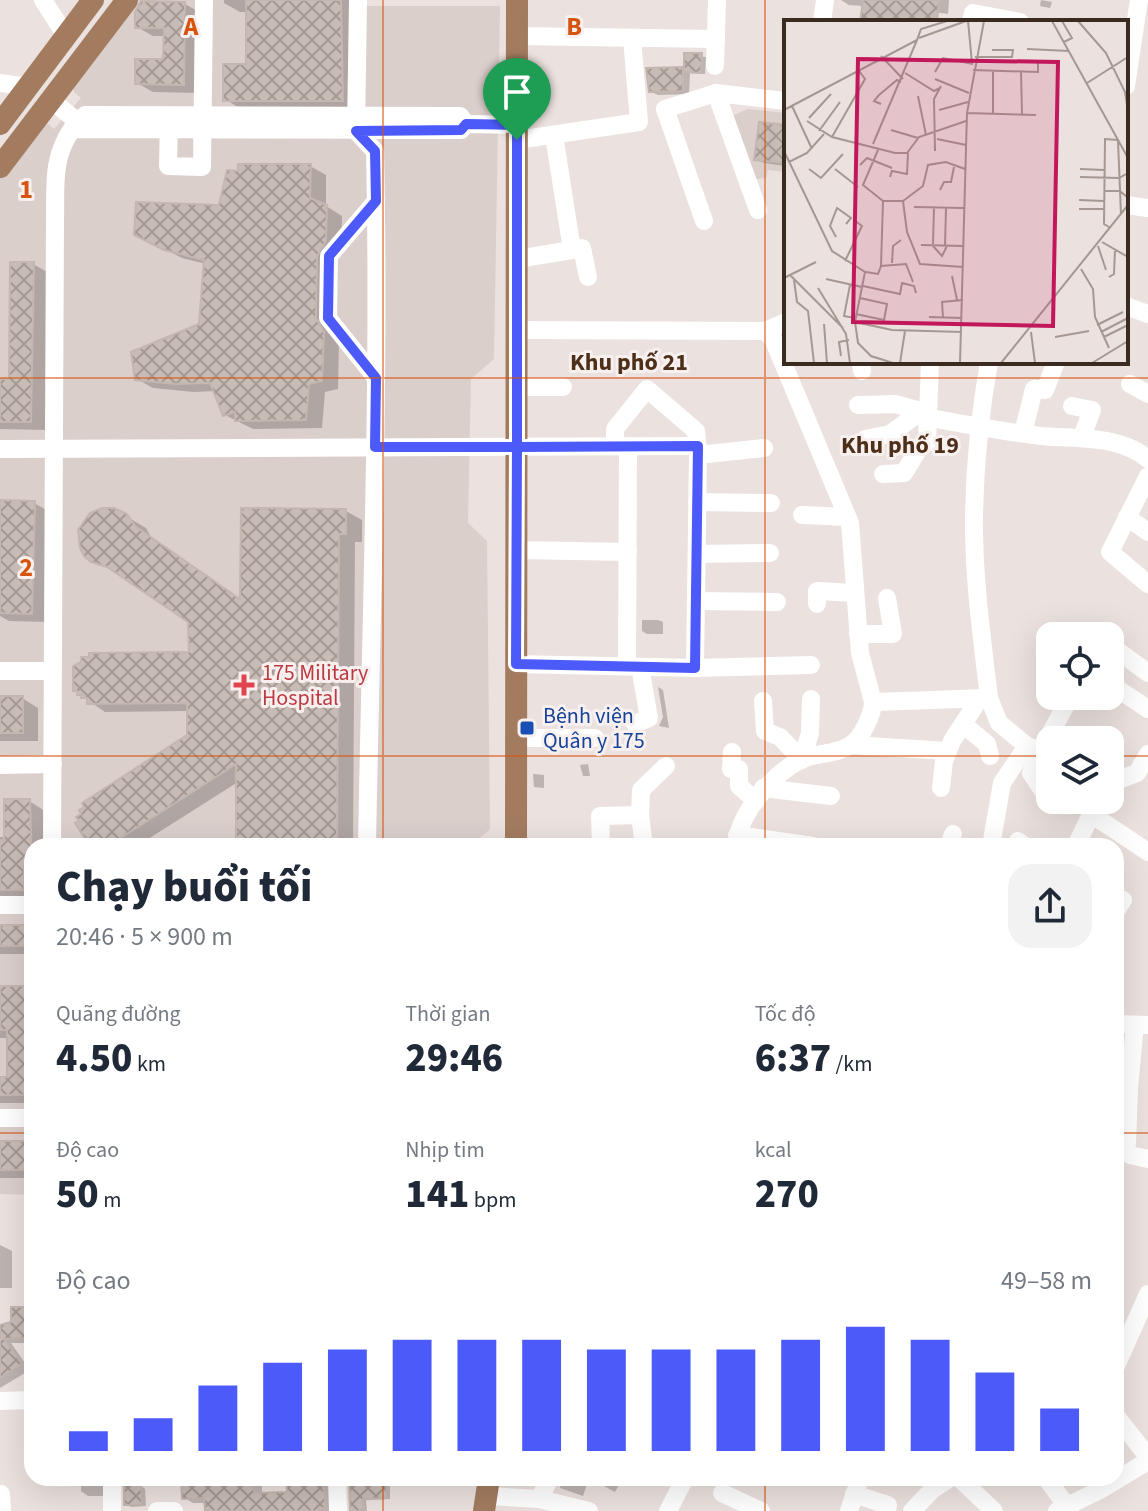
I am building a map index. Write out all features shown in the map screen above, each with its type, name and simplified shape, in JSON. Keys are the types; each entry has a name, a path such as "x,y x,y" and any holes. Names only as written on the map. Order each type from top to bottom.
{"main road":[{"path":"0,124 93,0"},
{"path":"0,167 127,0"},
{"path":"516,838 517,0"},
{"path":"28,87 51,100"}],"street":[{"path":"43,0 66,36"},
{"path":"169,122 168,166 202,167 204,0"},
{"path":"358,0 357,123 375,151 376,201 376,378 367,838"},
{"path":"715,66 717,0"},
{"path":"822,20 825,0"},
{"path":"1129,43 1142,25 1139,0"},
{"path":"971,20 973,13 1010,20"},
{"path":"517,36 716,39"},
{"path":"51,100 75,126 169,122 357,123 460,116 466,124 554,135 639,122 632,38"},
{"path":"0,83 28,87"},
{"path":"704,221 665,109 716,93 784,101"},
{"path":"716,93 758,210"},
{"path":"52,838 52,449 57,154 75,126"},
{"path":"554,135 572,250"},
{"path":"376,201 329,256 328,318 376,378"},
{"path":"1128,205 1148,208"},
{"path":"517,259 582,248 588,277"},
{"path":"1128,307 1148,314"},
{"path":"517,330 765,331 784,323"},
{"path":"765,331 773,339 850,523 860,653 873,702 873,713 851,745"},
{"path":"883,474 904,473 921,445 927,443 930,364"},
{"path":"989,364 978,426 974,518 984,698 999,723 1036,748"},
{"path":"1023,433 1034,389 1045,390 1055,364"},
{"path":"1130,384 1148,394"},
{"path":"517,387 563,387"},
{"path":"635,724 649,718 634,666 621,446 615,429 647,389 696,431 695,668"},
{"path":"858,405 895,404 928,413 931,418 1023,433 1082,437 1135,449 1148,459"},
{"path":"1072,406 1092,410 1082,437"},
{"path":"865,439 890,434 912,418 928,413"},
{"path":"0,449 621,446 698,451 764,448"},
{"path":"1148,476 1110,552 1148,584"},
{"path":"697,502 771,503"},
{"path":"802,515 847,517"},
{"path":"1127,517 1148,532"},
{"path":"517,550 628,552"},
{"path":"697,554 770,553"},
{"path":"817,604 817,591 855,593"},
{"path":"858,634 893,634 887,598"},
{"path":"696,601 777,602"},
{"path":"1124,655 1148,673"},
{"path":"516,664 695,668 811,665"},
{"path":"0,671 52,671"},
{"path":"1124,693 1148,709"},
{"path":"873,702 984,698"},
{"path":"941,788 948,751 984,698"},
{"path":"802,760 810,733 811,699"},
{"path":"763,701 765,731 780,737 802,760"},
{"path":"964,725 987,744 990,756"},
{"path":"516,738 595,738"},
{"path":"738,838 759,795 802,760 851,745 948,751"},
{"path":"732,752 731,769 739,769 739,786 759,795 831,796"},
{"path":"992,838 1002,783 1015,767 1036,752"},
{"path":"1142,776 1148,754"},
{"path":"1036,759 1031,773 1036,780"},
{"path":"0,779 7,765 53,764"},
{"path":"643,838 641,790 666,766"},
{"path":"1080,838 1092,814"},
{"path":"1103,814 1148,852"},
{"path":"601,838 600,816 640,815"},
{"path":"0,905 24,905"},
{"path":"1124,1111 1139,1064 1142,1025"},
{"path":"0,1118 24,1118"},
{"path":"1124,1123 1135,1153"},
{"path":"1124,1346 1148,1294"},
{"path":"1132,1326 1148,1337"},
{"path":"0,1401 24,1400"},
{"path":"1124,1427 1148,1459 1124,1473"},
{"path":"112,1486 112,1511"},
{"path":"337,1486 338,1511"},
{"path":"539,1499 546,1486"},
{"path":"668,1511 681,1486"},
{"path":"854,1494 888,1508 891,1501 910,1511 938,1486"},
{"path":"967,1486 994,1511"},
{"path":"1050,1486 1062,1508 1101,1486"},
{"path":"722,1493 761,1511"},
{"path":"1,1494 2,1511"},
{"path":"490,1498 539,1499 589,1511"},
{"path":"157,1511 174,1511"}],"shaded area":[{"name":"175 Military Hospital","path":"134,0 366,0 367,6 500,6 494,359 471,379 468,523 487,541 490,829 480,838 24,838 24,1195 0,1194 0,175 39,123 47,123 54,129 81,98 74,92 73,82"},
{"path":"748,109 784,113 784,172 768,170 766,178 756,179 732,116"}],"building":[{"path":"246,0 341,0 343,101 223,101 223,64 246,64"},
{"path":"863,0 939,0 937,20 860,20"},
{"path":"141,1 185,2 184,85 135,84 135,59 163,59 164,28 135,28 135,12"},
{"path":"684,53 702,53 701,73 684,72"},
{"path":"683,67 683,91 649,92 646,68"},
{"path":"759,122 784,125 784,163 754,160"},
{"path":"238,164 311,164 310,198 327,205 326,241 317,256 316,318 324,332 322,381 309,384 306,420 235,421 235,412 223,416 210,383 135,380 131,352 199,324 204,260 164,250 134,235 136,202 219,205 227,170 238,171"},
{"path":"10,262 34,262 31,422 0,422 0,379 9,379"},
{"path":"0,500 35,501 32,614 0,613"},
{"path":"102,508 114,508 127,514 135,526 240,599 241,508 346,509 346,534 339,534 337,838 236,838 236,764 120,838 84,838 75,823 79,821 76,817 81,814 79,810 84,807 82,803 187,735 187,703 87,704 87,698 81,698 82,695 73,691 73,666 81,662 81,657 89,657 89,653 189,652 188,622 107,567 84,556 78,530 90,513"},
{"path":"0,696 23,696 23,733 0,733"},
{"path":"4,799 30,799 31,838 24,838 24,890 0,890 0,840 4,840"},
{"path":"0,925 24,925 24,946 0,946"},
{"path":"0,986 24,986 24,1095 0,1095 0,1077 7,1077 7,1030 0,1030"},
{"path":"0,1141 24,1141 24,1170 0,1170"},
{"path":"11,1307 24,1307 24,1338 4,1339 22,1364 0,1378 0,1325 11,1322"},
{"path":"124,1486 141,1486 142,1505 124,1505"},
{"path":"181,1486 254,1486 254,1493 287,1492 287,1486 323,1486 326,1508 320,1508 320,1511 205,1511 204,1498 182,1499"},
{"path":"349,1486 386,1486 387,1498 363,1499 363,1511 350,1511"}],"place":[{"name":"175 Military Hospital","path":"244,685"},
{"name":"Bệnh viện Quân y 175","path":"527,728"}],"district":[{"name":"Khu phố 21","path":"629,362"},
{"name":"Khu phố 19","path":"900,445"}],"route":[{"path":"517,140 517,125 466,124 461,130 356,131 375,151 376,201 329,256 328,318 376,378 375,447 517,447 516,664 695,668 698,446 517,447 517,140"}]}
